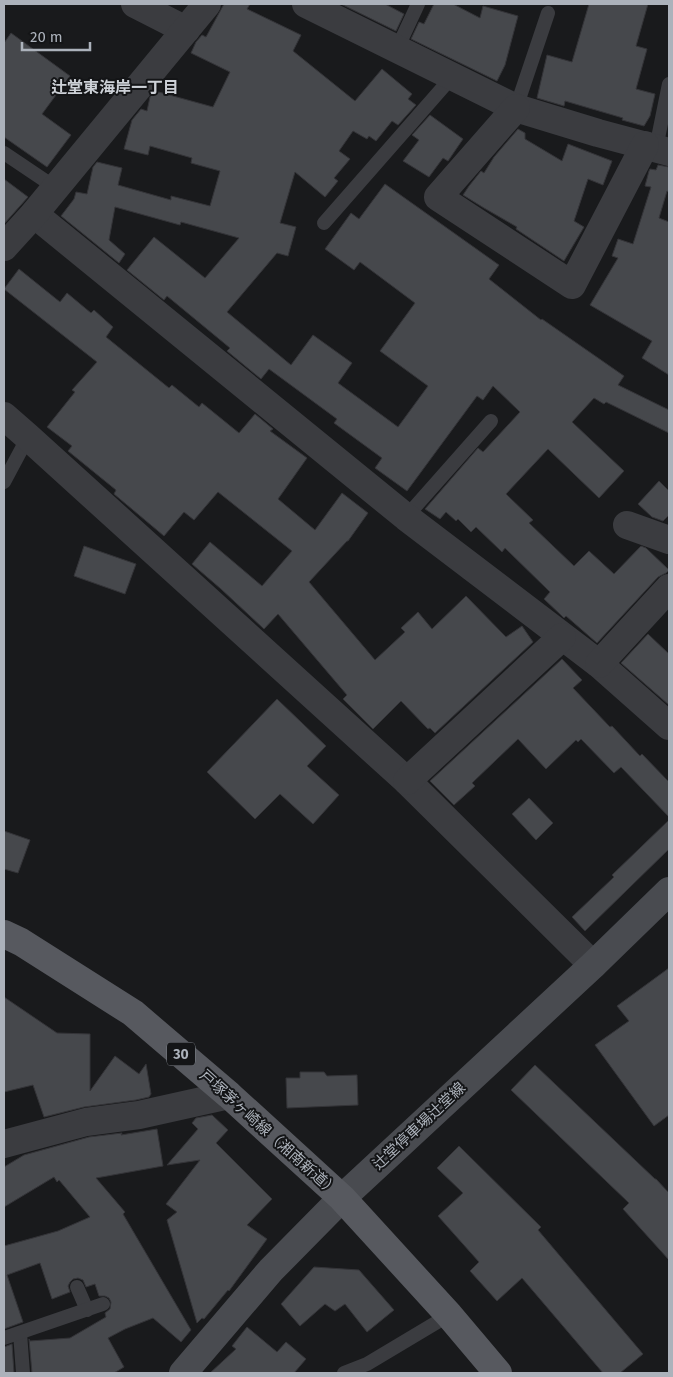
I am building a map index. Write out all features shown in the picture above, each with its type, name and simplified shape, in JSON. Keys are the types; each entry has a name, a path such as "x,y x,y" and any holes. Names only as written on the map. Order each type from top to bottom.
{"main road":[{"name":"辻堂停車場辻堂線","path":"183,1373 271,1270 342,1198 668,895"},
{"name":"戸塚茅ヶ崎線（湘南新道）","path":"4,934 20,942 133,1013 229,1095 342,1198 449,1315 498,1373"}],"street":[{"path":"135,4 186,30"},
{"path":"4,247 56,188 207,4"},
{"path":"306,4 516,108 657,149 572,285 438,197 516,108"},
{"path":"34,214 406,517 599,664 669,726"},
{"path":"4,416 407,781 593,964"},
{"path":"627,525 669,540"},
{"path":"599,664 669,588"},
{"path":"407,781 562,637"},
{"path":"4,1144 86,1122 139,1115 229,1095"}],"lane":[{"path":"397,49 418,4"},
{"path":"516,108 548,13"},
{"path":"324,223 452,77"},
{"path":"657,149 669,84"},
{"path":"4,153 56,188"},
{"path":"406,517 491,421"},
{"path":"4,482 28,437"},
{"path":"77,1287 87,1310"},
{"path":"4,1338 102,1304"},
{"path":"344,1373 367,1364 449,1315"},
{"path":"20,1333 24,1373"}],"building":[{"path":"224,4 250,4 247,9 301,35 293,51 355,101 382,69 412,94 408,99 416,105 398,125 392,121 376,141 369,136 367,139 353,131 339,151 350,159 334,178 338,181 325,197 295,172 280,223 296,227 288,256 277,253 227,312 291,365 313,335 352,363 338,383 398,427 428,386 380,351 415,303 360,262 354,270 325,249 351,213 359,219 385,184 499,265 489,279 541,320 624,376 618,385 669,410 669,433 594,398 572,422 624,471 599,498 548,449 506,494 533,520 529,523 574,566 589,551 614,574 641,546 646,548 669,570 658,577 597,643 566,616 564,618 544,599 550,592 505,548 502,552 476,527 471,532 458,519 456,521 446,512 440,519 425,509 478,448 483,452 520,412 493,386 483,400 477,396 407,491 375,468 382,458 334,423 337,419 269,369 261,379 227,351 230,348 167,296 164,300 127,270 154,237 205,278 239,238 181,222 180,225 115,207 109,240 125,254 119,263 61,216 74,199 76,192 87,194 93,167 97,162 122,168 118,185 171,200 171,196 210,206 220,171 191,163 192,158 150,146 148,155 124,149 132,120 141,109 147,111 150,97 155,91 213,107 230,72 191,53 202,35 206,37"},
{"path":"341,4 385,4 404,14 396,31"},
{"path":"434,4 453,4 480,18 483,6 518,16 505,65 497,81 411,39 419,22 424,24"},
{"path":"589,4 648,4 636,46 647,49 636,89 655,94 650,116 644,126 565,101 564,106 537,98 547,55 572,62"},
{"path":"11,33 70,76 42,114 71,135 47,167 4,137 4,43"},
{"path":"430,115 463,139 448,161 443,158 429,177 403,161 419,140 412,135"},
{"path":"518,129 525,133 525,139 562,161 568,144 612,161 603,185 588,179 574,221 584,227 564,261 516,229 517,227 463,195 481,171 484,173 494,157"},
{"path":"658,165 669,167 669,192 667,191 659,218 669,222 669,375 642,358 652,341 590,305 618,258 612,256 618,239 633,244 651,187 645,186 649,171 650,169 656,170"},
{"path":"4,179 28,197 4,224"},
{"path":"19,269 60,302 67,293 91,313 94,310 113,327 106,337 169,388 172,385 199,407 202,403 239,433 255,414 273,429 270,431 307,458 278,499 315,530 342,493 368,513 348,541 309,582 375,660 405,632 401,628 418,612 432,629 466,596 506,637 522,626 533,642 435,733 430,728 428,729 401,701 373,729 343,699 347,695 278,614 264,629 192,564 210,542 262,586 292,551 218,492 194,520 184,512 164,536 114,494 116,490 68,451 72,446 47,427 75,392 72,390 97,362 4,289"},
{"path":"659,481 669,491 669,515 663,521 652,517 638,504"},
{"path":"84,546 136,564 125,594 74,576"},
{"path":"648,634 669,654 669,705 621,663"},
{"path":"562,659 582,680 573,688 610,727 612,726 640,756 642,754 669,782 669,817 621,767 614,773 581,739 578,742 576,740 546,769 518,739 472,783 475,786 454,805 430,781"},
{"path":"277,699 326,746 307,766 339,795 313,824 280,794 255,819 207,772"},
{"path":"529,798 553,823 536,840 512,814"},
{"path":"669,820 669,849 585,931 572,917"},
{"path":"4,831 30,840 18,873 4,869"},
{"path":"669,968 669,1115 654,1126 595,1045 629,1021 617,1006"},
{"path":"4,997 57,1033 90,1034 90,1091 115,1056 139,1074 146,1064 151,1094 149,1097 84,1107 44,1117 33,1085 4,1092"},
{"path":"535,1065 669,1193 669,1260 623,1209 629,1203 511,1090"},
{"path":"300,1072 324,1072 327,1076 357,1075 358,1105 287,1108 286,1078 300,1078"},
{"path":"212,1115 228,1130 216,1143 272,1199 247,1225 267,1239 229,1291 204,1319 202,1318 197,1323 167,1220 177,1212 166,1204 200,1160 167,1165 198,1129 192,1123 196,1118"},
{"path":"157,1129 163,1166 96,1178 125,1212 123,1214 191,1330 181,1342 153,1318 108,1338 124,1367 114,1373 32,1373 29,1339 30,1341 70,1338 106,1317 105,1313 110,1309 111,1302 105,1296 99,1296 95,1284 86,1287 83,1280 78,1278 70,1282 68,1286 70,1292 52,1299 40,1263 7,1275 23,1322 4,1329 4,1246 58,1231 90,1217 59,1180 57,1182 54,1177 4,1207 4,1167 24,1155 89,1137 122,1133 121,1135"},
{"path":"459,1146 541,1227 538,1230 643,1354 620,1373 603,1373 522,1278 497,1301 470,1271 479,1262 438,1216 463,1193 437,1168"},
{"path":"314,1267 359,1270 394,1310 367,1332 345,1304 335,1311 325,1304 300,1326 281,1304"},
{"path":"247,1327 277,1352 286,1342 306,1359 294,1373 210,1373 236,1349 232,1346"},
{"path":"12,1344 14,1373 4,1373 4,1347"}],"district":[{"name":"辻堂東海岸一丁目","path":"115,87"}]}
